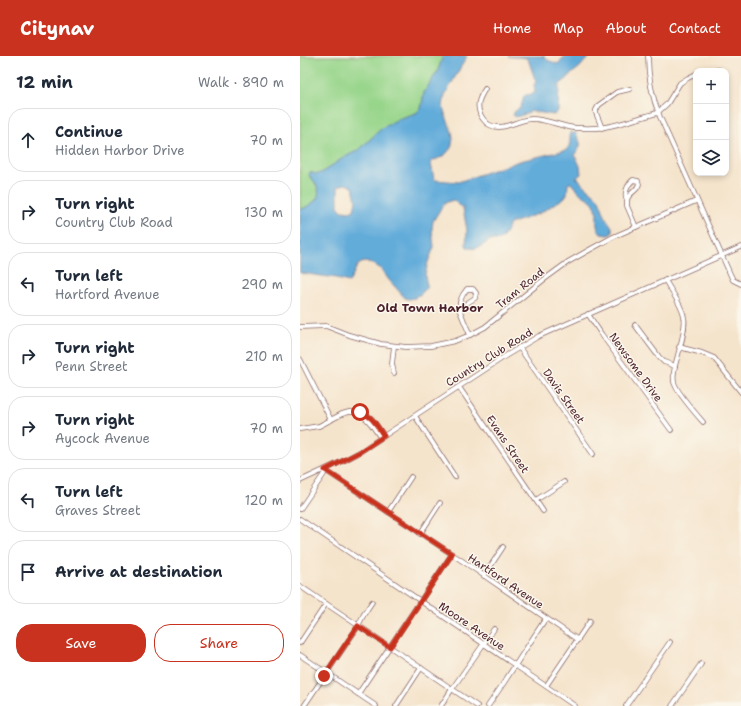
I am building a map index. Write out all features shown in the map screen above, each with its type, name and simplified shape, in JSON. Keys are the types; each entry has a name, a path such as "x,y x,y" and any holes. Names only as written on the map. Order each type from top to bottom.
{"street":[{"path":"648,56 650,85 658,112 721,256 733,280 741,284"},
{"path":"486,89 480,97 478,104 479,111 484,120 490,125 504,127 521,120 532,119 569,127 602,128 658,112 667,104 680,83 693,76"},
{"path":"602,128 596,113 598,105 617,92 630,89"},
{"path":"627,200 630,194 638,188 638,181 633,180 629,183 625,195 627,206 636,227"},
{"name":"Tram Road","path":"300,327 326,326 381,344 415,348 455,341 492,323 542,280 568,262 610,239 696,201"},
{"name":"Country Club Road","path":"300,481 358,453 519,347 539,336 741,247"},
{"path":"665,280 685,318 685,326 675,366 675,386 703,422"},
{"path":"460,311 467,303 475,298 476,293 473,289 467,289 459,305 460,311 470,335"},
{"name":"Newsome Drive","path":"588,314 671,430"},
{"path":"635,325 659,357 664,362 675,366"},
{"path":"394,346 392,364 394,373"},
{"name":"Davis Street","path":"519,347 593,454"},
{"path":"680,347 714,358 741,392"},
{"path":"300,359 330,420"},
{"name":"Evans Street","path":"459,387 543,511"},
{"path":"300,429 319,426 348,412 360,412 366,414 372,419 382,437"},
{"path":"415,416 455,477"},
{"path":"300,509 324,474 325,470"},
{"name":"Hartford Avenue","path":"325,470 578,640"},
{"path":"388,512 411,477"},
{"path":"536,500 564,482"},
{"path":"420,534 440,503"},
{"name":"Moore Avenue","path":"300,519 575,706"},
{"path":"484,576 503,547"},
{"path":"358,694 452,554"},
{"path":"300,586 477,706"},
{"path":"304,706 358,626 372,602"},
{"path":"300,643 326,604"},
{"path":"488,706 546,618"},
{"path":"546,686 590,621"},
{"path":"441,706 494,630"},
{"path":"626,706 670,642"},
{"path":"300,655 376,706"},
{"path":"672,706 701,664"},
{"path":"396,706 422,668"}],"green space":[{"path":"300,56 443,56 438,70 424,93 421,109 416,113 398,119 381,129 359,150 343,158 321,173 309,175 317,187 318,196 316,200 307,207 300,210"}],"water":[{"path":"443,56 467,56 445,95 443,106 453,139 451,148 444,156 432,161 431,164 435,180 459,182 520,161 566,150 570,140 570,133 576,133 580,147 575,155 580,166 581,174 576,178 579,179 582,184 599,200 606,218 612,227 612,233 609,235 601,234 597,226 596,207 571,183 569,183 567,194 564,198 540,213 510,224 503,237 499,240 489,240 482,246 476,248 470,248 466,245 467,230 463,208 453,200 447,202 443,205 433,221 432,229 434,247 425,275 427,287 415,298 405,298 380,268 366,262 357,266 349,282 337,278 300,273 300,210 316,200 318,196 317,187 309,175 310,172 316,174 321,173 343,158 359,150 381,129 398,119 416,113 421,109 424,93 438,70","holes":["346,184 353,187 356,200 354,210 350,212 342,211 338,206 338,187"]},
{"path":"508,56 544,56 547,60 558,64 567,56 591,56 559,85 558,111 554,115 531,111 516,117 513,115 520,107 524,96 535,93 534,84 536,82 528,59"}],"district":[{"name":"Old Town Harbor","path":"430,308"}],"route":[{"path":"324,676 358,626 390,647 452,554 325,470 358,453 384,436 372,419 366,414 360,412"}]}
